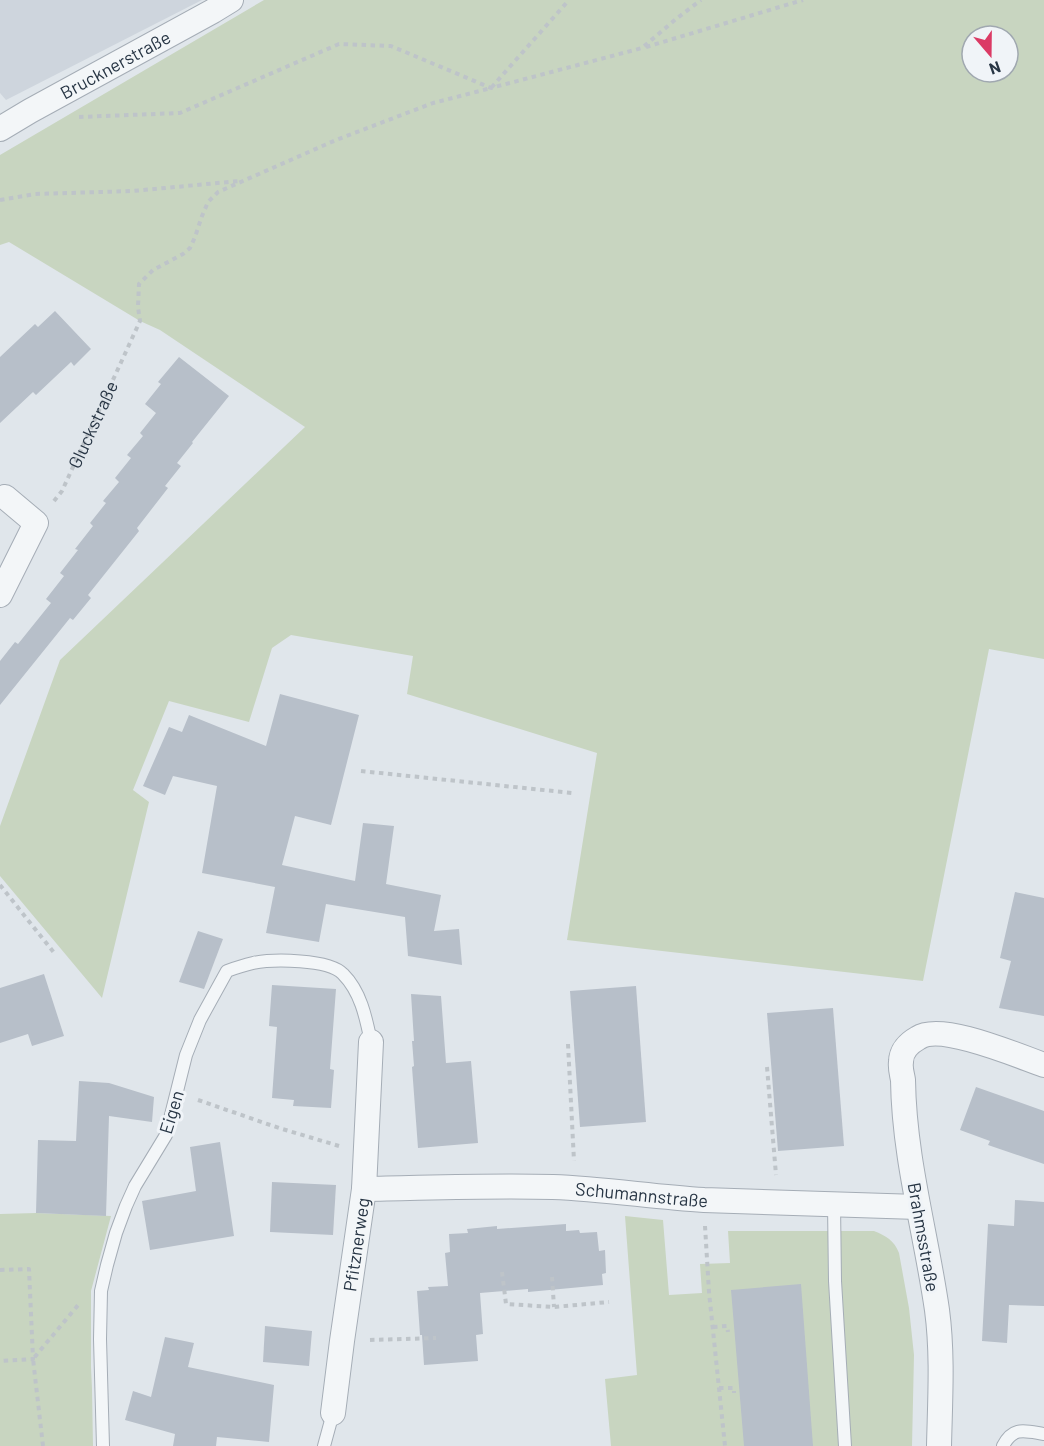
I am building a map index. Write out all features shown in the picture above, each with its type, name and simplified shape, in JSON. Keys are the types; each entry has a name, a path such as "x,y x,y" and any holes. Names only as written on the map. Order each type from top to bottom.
{"street":[{"name":"Brucknerstraße","path":"0,129 231,0"},
{"path":"0,595 36,523 5,497"},
{"name":"Brahmsstraße","path":"939,1446 940,1344 937,1309 918,1207 903,1107 903,1076 900,1061 905,1048 920,1036 942,1033 960,1036 1044,1065"},
{"name":"Pfitznerweg","path":"333,1413 364,1189 371,1042"},
{"name":"Schumannstraße","path":"364,1189 576,1188 704,1200 918,1207"}],"lane":[{"name":"Eigen","path":"104,1446 100,1376 101,1291 116,1233 135,1186 166,1135 186,1055 200,1020 227,971 254,963 291,961 327,965 343,973 356,991 364,1010 371,1042"},
{"path":"834,1204 835,1281 845,1446"},
{"name":"Pfitznerweg","path":"324,1446 333,1413"},
{"path":"1003,1446 1012,1433 1020,1431 1044,1434"}],"path":[{"path":"492,88 569,0"},
{"path":"642,48 701,0"},
{"path":"0,200 35,194 133,190 243,180 336,140 433,103 642,48 802,0"},
{"path":"75,117 180,113 339,44 392,46 492,88"},
{"name":"Gluckstraße","path":"36,523 62,491 140,321 139,284 153,270 190,248 208,202 218,192 243,180"},
{"path":"361,771 572,793"},
{"path":"0,885 55,954"},
{"path":"568,1044 576,1188"},
{"path":"768,1067 778,1202"},
{"path":"177,1092 279,1128 365,1153"},
{"path":"704,1200 707,1272 725,1446"},
{"path":"0,1270 28,1269 33,1359 43,1446"},
{"path":"502,1272 506,1304 554,1307 609,1302"},
{"path":"552,1277 554,1307"},
{"path":"0,1361 33,1359 91,1291 101,1291"},
{"path":"713,1327 727,1326 728,1332"},
{"path":"342,1341 436,1338"},
{"path":"719,1388 734,1388 734,1393"}],"shaded area":[{"path":"0,0 202,0 6,100 0,93"}],"green space":[{"path":"264,0 1044,0 1044,659 989,649 923,981 567,940 597,753 407,694 413,656 291,635 272,648 249,722 169,701 133,790 149,802 102,998 0,876 0,826 60,660 305,427 160,330 140,321 9,242 0,245 0,155"},
{"path":"0,1214 111,1216 91,1291 93,1446 0,1446"},
{"path":"625,1216 663,1220 669,1295 702,1293 700,1264 730,1263 728,1231 874,1231 889,1239 899,1253 909,1308 914,1355 912,1446 611,1446 605,1379 637,1375"}],"building":[{"path":"55,311 91,349 74,366 71,362 36,395 33,392 0,423 0,357 35,324 38,327"},
{"path":"179,357 229,396 177,463 181,466 165,486 168,488 137,528 139,531 88,595 91,598 73,620 70,618 0,705 0,661 15,642 18,644 51,603 46,599 64,576 60,573 93,526 90,523 106,503 103,501 119,482 115,478 131,458 127,455 143,436 140,433 156,413 145,404 161,384 158,382"},
{"path":"280,694 359,715 331,825 295,816 282,865 355,881 363,823 394,826 386,884 441,895 434,931 459,929 462,965 408,956 405,917 326,904 319,942 266,933 275,887 202,873 217,786 173,776 165,795 143,786 169,727 182,732 189,715 266,746"},
{"path":"1015,892 1044,898 1044,1016 999,1008 1011,961 1000,958"},
{"path":"198,931 223,939 204,989 179,982"},
{"path":"44,974 64,1036 32,1046 28,1034 0,1043 0,988"},
{"path":"272,985 336,989 330,1069 334,1070 331,1108 293,1106 294,1100 272,1098 277,1027 269,1026"},
{"path":"636,986 646,1122 580,1127 570,991"},
{"path":"411,994 441,996 446,1063 471,1061 478,1143 418,1148 412,1067 414,1066 412,1041 414,1041"},
{"path":"833,1008 844,1146 778,1151 767,1013"},
{"path":"79,1081 109,1083 154,1097 152,1122 109,1116 106,1216 36,1213 38,1140 76,1141"},
{"path":"976,1087 1044,1111 1044,1164 988,1145 990,1141 960,1130"},
{"path":"220,1142 234,1236 150,1250 142,1201 196,1191 190,1147"},
{"path":"272,1182 336,1185 333,1235 270,1232"},
{"path":"1015,1200 1044,1202 1044,1306 1009,1305 1007,1343 982,1341 988,1224 1014,1226"},
{"path":"566,1224 566,1231 597,1232 599,1251 605,1250 606,1273 602,1274 603,1285 528,1292 528,1289 480,1293 483,1334 476,1335 478,1361 424,1365 417,1291 429,1290 428,1287 448,1286 445,1253 450,1252 449,1234 468,1233 467,1229 497,1226 497,1229"},
{"path":"801,1284 813,1446 744,1446 731,1290"},
{"path":"265,1326 312,1331 309,1366 263,1362"},
{"path":"165,1337 194,1343 188,1367 274,1385 269,1442 217,1437 216,1446 173,1446 175,1434 125,1420 133,1391 151,1397"}]}
